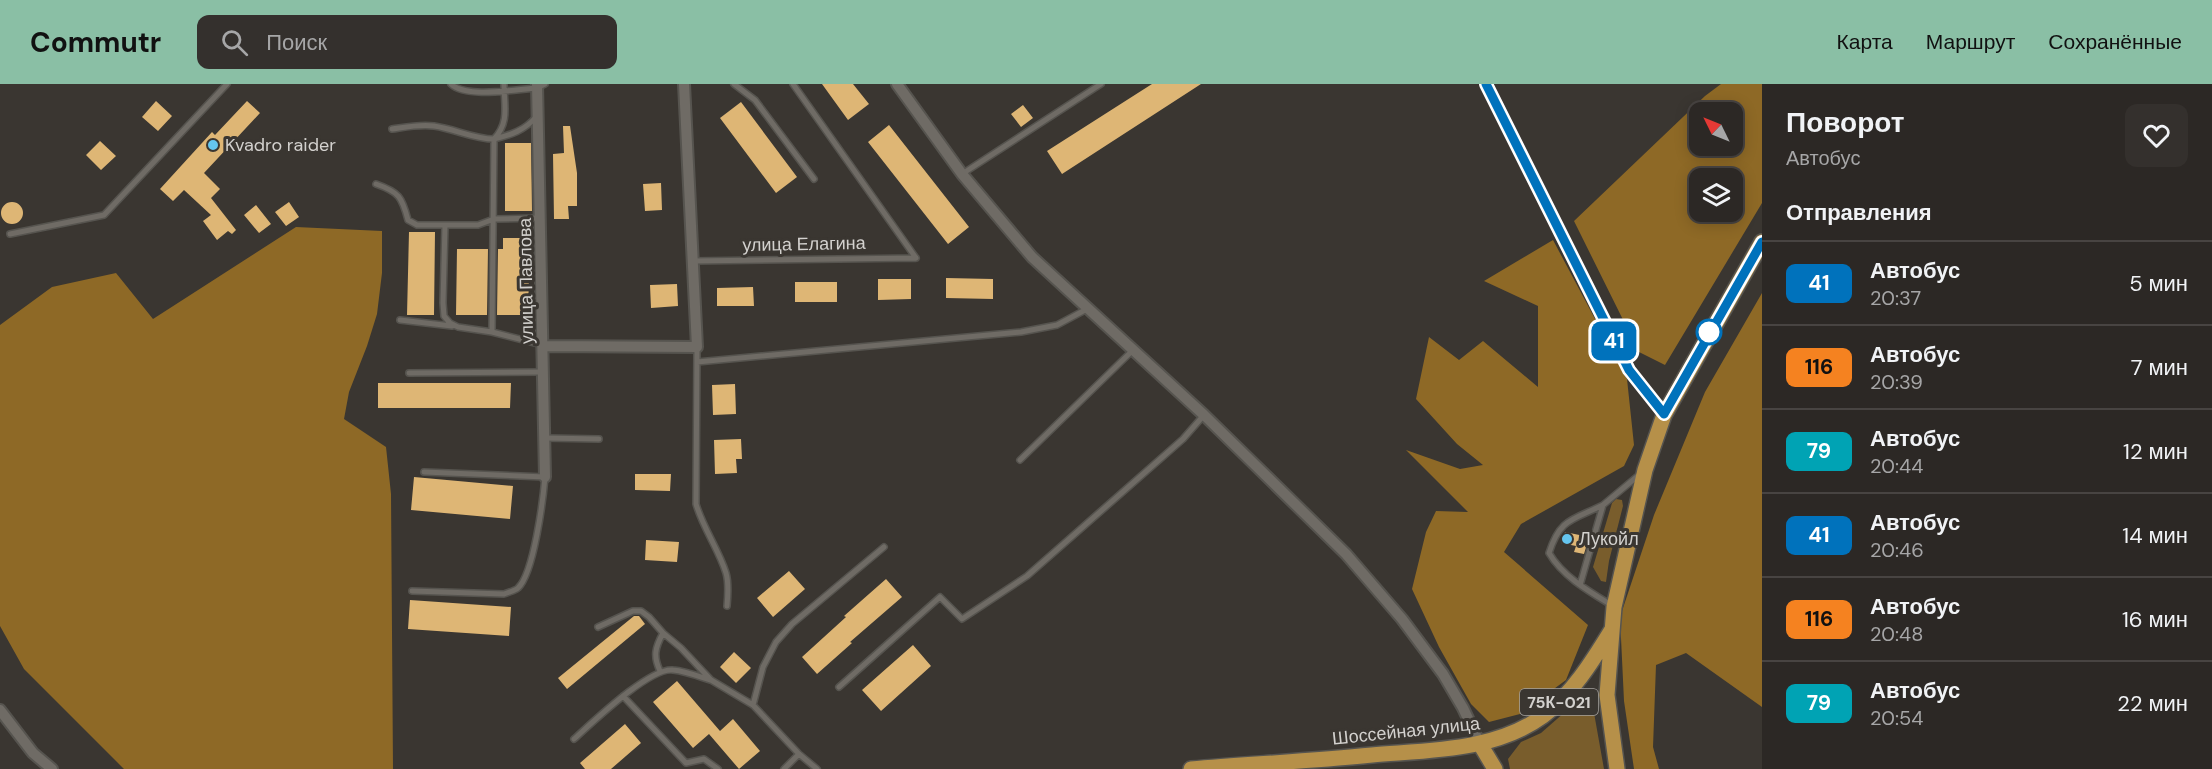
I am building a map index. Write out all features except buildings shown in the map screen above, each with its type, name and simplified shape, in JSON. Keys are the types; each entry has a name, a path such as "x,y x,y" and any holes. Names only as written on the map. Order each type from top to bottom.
{"main road":[{"path":"1617,769 1607,695 1614,607 1645,470 1664,414 1762,242"},
{"name":"Шоссейная улица","path":"1207,768 1480,744 1510,734 1525,727 1559,703 1587,669 1613,629"},
{"path":"1480,744 1495,769"}],"street":[{"path":"544,345 697,347 684,84"},
{"path":"897,84 963,174 1032,257 1204,415 1346,554 1402,619 1443,674 1480,744"},
{"name":"улица Павлова","path":"540,85 538,114 545,477"},
{"path":"0,710 33,753 52,769"}],"lane":[{"path":"10,234 104,215 227,84"},
{"path":"451,84 453,87 468,92 540,85"},
{"path":"734,84 754,100 814,179"},
{"name":"улица Елагина","path":"693,261 916,258 793,84"},
{"path":"963,174 1101,84"},
{"path":"1486,84 1629,370 1664,414"},
{"path":"492,332 494,139 503,126 506,116 504,87"},
{"path":"392,129 429,125 478,138 494,139 529,125 538,114"},
{"path":"376,184 393,190 404,204 408,220 412,223 478,225 494,219 540,218"},
{"path":"445,225 444,316 455,326"},
{"path":"698,362 1021,333 1057,326 1088,309"},
{"path":"400,320 492,332 544,345"},
{"path":"697,347 696,504 700,521 725,573 728,591 727,606"},
{"path":"1020,460 1132,351"},
{"path":"409,373 544,372"},
{"path":"839,687 940,597 962,619 1027,576 1183,439 1204,415"},
{"path":"545,438 598,439"},
{"path":"1614,607 1580,585 1554,561 1549,553 1554,537 1562,525 1603,505 1645,470"},
{"path":"412,591 504,594 517,589 525,576 540,525 545,477 424,472"},
{"path":"1580,585 1603,505"},
{"path":"753,705 763,666 776,642 792,624 884,547"},
{"path":"598,627 633,611 641,611 711,680"},
{"path":"660,671 655,660 655,648 663,633"},
{"path":"574,739 623,696 660,671 673,669 711,680 753,705 799,754 817,769"},
{"path":"623,696 686,763 705,759 718,769"},
{"path":"784,769 799,754"}],"shaded area":[{"path":"1721,84 1762,84 1762,203 1665,365 1639,352 1574,221 1689,111 1689,156 1743,156 1743,102 1699,102"},
{"path":"296,227 382,231 382,273 377,314 349,392 344,419 386,447 391,494 393,769 124,769 24,669 0,626 0,325 52,287 116,273 153,319"},
{"path":"1553,240 1627,379 1634,445 1624,466 1521,524 1504,552 1588,625 1566,680 1520,714 1489,722 1471,704 1439,647 1412,589 1426,532 1436,511 1468,512 1406,450 1460,469 1483,465 1457,444 1416,399 1429,337 1459,360 1483,341 1538,387 1538,306 1484,281"},
{"path":"1762,293 1762,707 1686,653 1656,665 1653,747 1659,769 1634,769 1624,701 1620,617 1654,515 1705,392"},
{"path":"1616,499 1622,500 1623,506 1606,582 1601,581 1593,567 1612,503"},
{"path":"1591,696 1604,769 1510,769 1508,759 1521,742 1541,733 1573,705"}],"bus line":[{"name":"41","path":"1486,84 1629,370 1664,414 1762,242"}],"place":[{"name":"Kvadro raider","path":"213,145"},
{"name":"Лукойл","path":"1567,539"}]}
